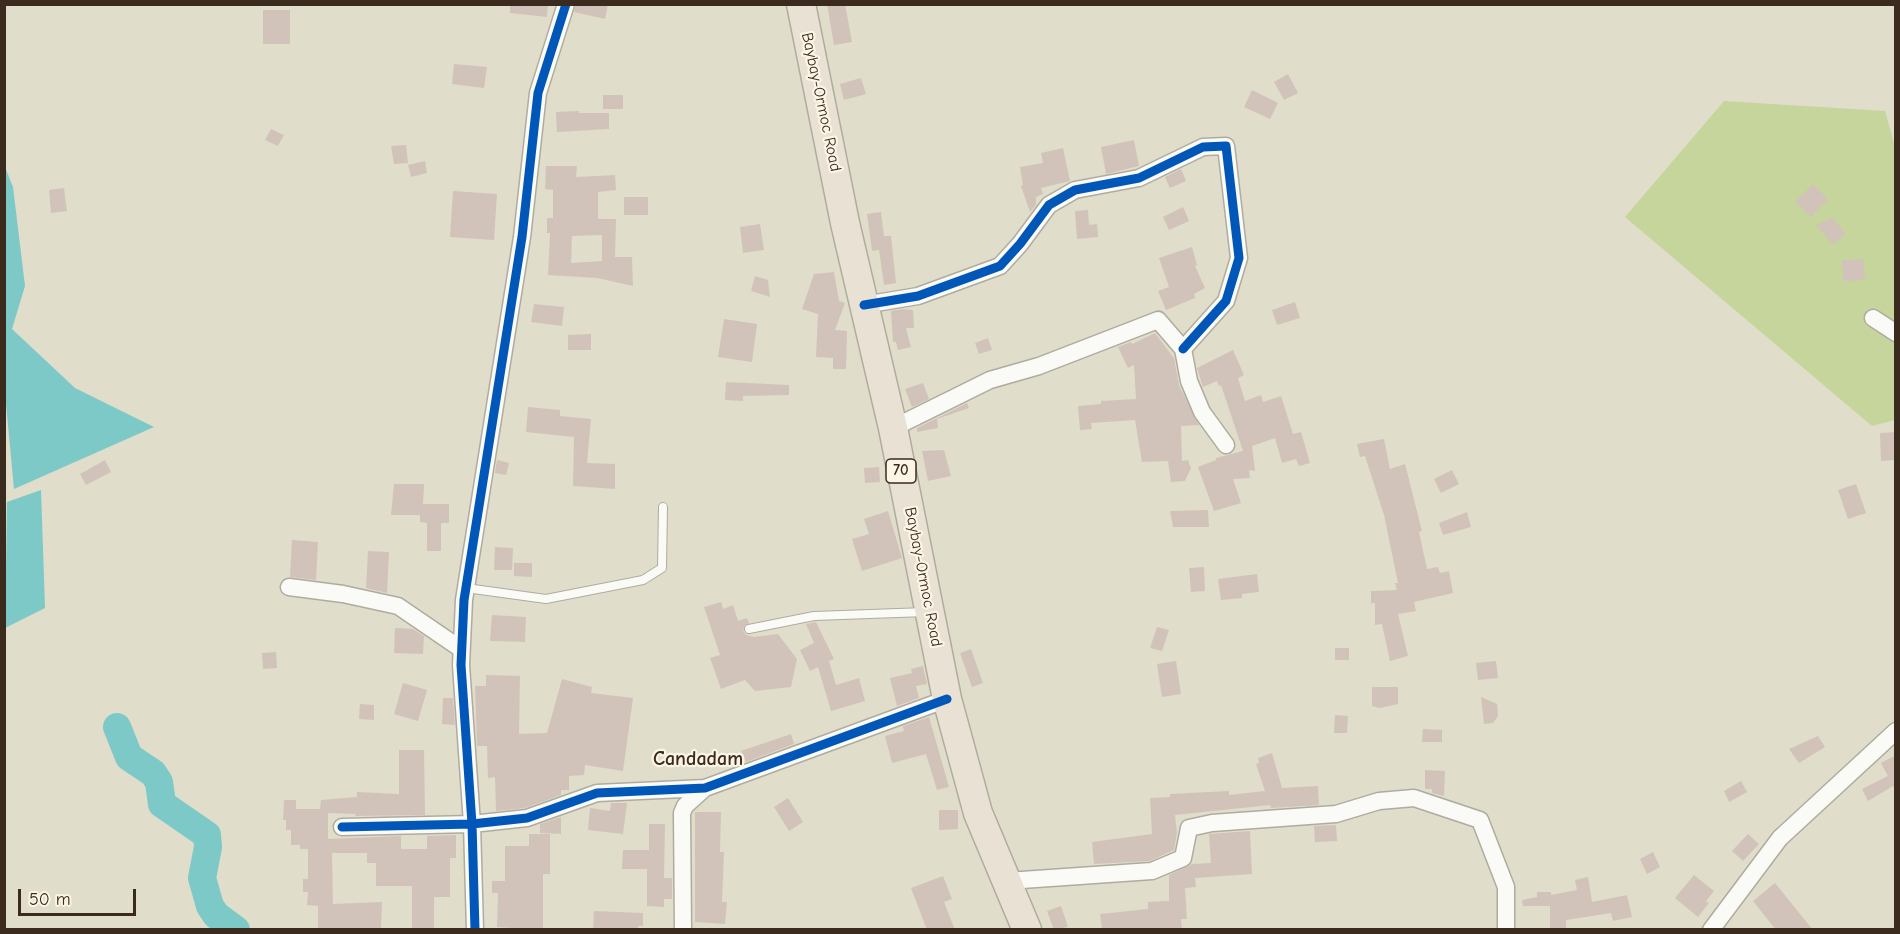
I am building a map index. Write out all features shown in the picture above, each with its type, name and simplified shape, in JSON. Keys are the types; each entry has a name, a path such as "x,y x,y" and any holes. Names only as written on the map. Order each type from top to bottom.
{"highway":[{"name":"Baybay-Ormoc Road","path":"801,4 892,428 947,699 978,813 1028,930"}],"street":[{"path":"476,930 461,649 466,588 522,237 538,93 566,4"},
{"path":"864,305 926,294 1000,266 1020,244 1049,205 1075,190 1140,178 1203,147 1226,146 1239,258 1226,301 1183,350"},
{"path":"1873,318 1896,333"},
{"path":"892,428 990,380 1039,366 1158,320 1183,350 1189,381 1202,412 1226,445"},
{"path":"289,587 343,594 398,606 461,649"},
{"path":"342,827 472,824 527,818 597,793 705,788 947,699"},
{"path":"1712,930 1780,838 1896,731"},
{"path":"683,930 682,813 685,806 705,788"},
{"path":"1007,881 1152,871 1183,858 1190,828 1212,823 1336,814 1379,801 1414,798 1480,820 1506,887 1506,930"}],"lane":[{"path":"466,588 546,599 642,580 662,568 663,507"},
{"path":"750,629 814,616 930,612"}],"green space":[{"path":"1724,101 1885,111 1896,150 1895,420 1872,426 1625,217"}],"water":[{"path":"5,167 13,187 25,286 12,329 75,388 154,427 14,489 4,383"},
{"path":"41,490 45,608 5,628 7,502"}],"building":[{"path":"510,4 548,4 547,17 510,13"},
{"path":"576,4 608,4 605,19 574,12"},
{"path":"827,4 845,4 852,42 834,45"},
{"path":"263,10 290,10 290,44 263,44"},
{"path":"454,64 487,67 484,88 452,84"},
{"path":"1288,74 1298,93 1284,100 1274,82"},
{"path":"861,78 866,94 844,100 840,84"},
{"path":"1252,90 1278,103 1270,119 1244,107"},
{"path":"603,95 623,95 623,109 603,109"},
{"path":"579,111 579,113 609,113 609,129 557,132 556,112"},
{"path":"271,129 284,135 278,146 265,140"},
{"path":"1134,140 1139,166 1106,174 1101,147"},
{"path":"406,145 408,163 394,164 391,146"},
{"path":"1063,148 1070,181 1041,188 1043,194 1036,197 1036,205 1030,212 1021,186 1023,185 1020,167 1043,163 1041,153"},
{"path":"425,161 427,173 411,177 408,165"},
{"path":"546,166 577,166 576,177 615,175 616,190 598,192 598,219 616,219 615,257 632,257 633,286 597,278 548,275 550,233 547,233 547,218 553,218 553,190 545,189","holes":["602,235 602,261 571,263 572,236"]},
{"path":"1181,169 1186,181 1170,188 1165,177"},
{"path":"1813,184 1828,199 1811,217 1795,202"},
{"path":"64,188 67,211 51,213 49,190"},
{"path":"453,191 497,194 494,240 450,237"},
{"path":"624,197 648,197 648,215 624,215"},
{"path":"1183,207 1189,221 1169,230 1163,217"},
{"path":"1088,210 1089,225 1097,224 1098,237 1077,239 1075,211"},
{"path":"881,212 884,236 891,236 896,283 884,285 879,250 872,251 867,214"},
{"path":"1833,218 1846,234 1833,245 1816,225"},
{"path":"760,224 764,250 743,253 740,227"},
{"path":"1192,247 1197,265 1195,266 1205,288 1194,294 1195,298 1166,310 1158,291 1169,287 1159,258"},
{"path":"1863,259 1865,280 1843,281 1842,260"},
{"path":"834,272 839,301 845,303 835,330 847,331 846,369 833,369 833,358 816,357 818,314 802,309 814,274"},
{"path":"755,276 768,280 770,297 751,291"},
{"path":"1295,302 1300,318 1277,325 1272,310"},
{"path":"534,304 564,307 562,326 531,322"},
{"path":"913,310 914,328 906,328 911,347 898,350 896,342 893,342 891,311"},
{"path":"724,319 757,324 752,362 718,357"},
{"path":"1155,333 1174,358 1179,385 1199,425 1181,426 1182,461 1188,460 1191,468 1185,481 1171,482 1168,461 1142,462 1135,420 1091,423 1092,429 1080,430 1078,406 1101,404 1101,401 1136,399 1134,365 1128,368 1118,347 1131,342 1132,344"},
{"path":"591,334 591,350 568,350 568,335"},
{"path":"988,338 992,350 979,354 975,343"},
{"path":"1233,350 1244,375 1238,378 1245,401 1261,395 1263,402 1281,396 1293,434 1301,432 1310,463 1299,466 1296,459 1282,463 1275,438 1252,446 1255,471 1249,470 1250,478 1233,479 1241,503 1214,511 1198,467 1216,458 1243,451 1221,385 1219,386 1217,381 1203,387 1197,368"},
{"path":"726,382 789,385 789,395 743,396 743,401 725,400"},
{"path":"923,383 929,399 912,407 905,389"},
{"path":"967,403 969,408 937,419 938,428 917,432 917,428"},
{"path":"528,407 560,410 560,416 591,419 587,463 615,464 615,489 573,486 574,437 526,432"},
{"path":"1896,432 1896,460 1881,461 1880,433"},
{"path":"1384,439 1390,469 1405,464 1422,531 1419,532 1427,569 1438,567 1440,573 1449,571 1453,593 1414,602 1416,611 1398,614 1408,656 1390,661 1382,624 1375,625 1375,603 1371,603 1371,591 1397,590 1395,583 1398,583 1384,515 1365,456 1360,457 1357,444"},
{"path":"944,450 951,476 928,481 922,451"},
{"path":"105,460 111,472 86,485 80,474"},
{"path":"497,460 509,463 506,475 495,473"},
{"path":"879,467 880,482 865,483 864,468"},
{"path":"1452,470 1459,484 1441,493 1434,479"},
{"path":"394,484 424,484 423,504 449,504 449,523 441,523 441,551 427,551 427,523 420,522 420,515 391,515"},
{"path":"1856,484 1866,513 1848,519 1838,490"},
{"path":"1208,510 1209,527 1173,527 1170,511"},
{"path":"888,511 902,558 862,571 852,539 869,534 864,519"},
{"path":"1467,512 1471,527 1443,535 1439,523"},
{"path":"292,540 318,542 316,580 290,577"},
{"path":"495,547 513,548 512,570 494,570"},
{"path":"368,551 389,552 387,593 366,588"},
{"path":"514,563 532,563 532,577 514,576"},
{"path":"1204,567 1205,591 1191,592 1189,568"},
{"path":"1257,574 1259,592 1242,594 1242,598 1221,600 1218,579"},
{"path":"721,602 723,609 733,605 738,621 747,618 749,623 743,630 746,635 754,637 778,634 797,659 791,687 755,691 745,680 721,689 710,658 720,655 704,607"},
{"path":"492,615 526,617 525,642 490,641"},
{"path":"816,622 834,659 829,661 836,685 859,678 865,701 831,711 818,667 810,671 800,650 814,643 806,624"},
{"path":"1157,627 1169,630 1162,651 1150,648"},
{"path":"395,628 413,629 424,636 423,654 394,653"},
{"path":"1335,648 1349,648 1349,660 1335,660"},
{"path":"971,649 983,683 972,687 960,653"},
{"path":"276,652 277,668 263,669 262,653"},
{"path":"1176,661 1181,694 1162,697 1157,664"},
{"path":"1496,661 1498,678 1478,680 1476,663"},
{"path":"923,666 927,684 916,686 919,698 897,706 890,678 912,673 911,669"},
{"path":"486,675 520,676 519,734 547,733 562,679 592,687 591,693 633,698 623,771 585,765 584,775 569,776 569,790 561,790 561,795 525,808 496,811 495,777 488,778 487,746 477,746 475,686 486,686"},
{"path":"403,683 427,690 418,721 394,714"},
{"path":"1372,687 1398,687 1398,704 1380,708 1372,706"},
{"path":"1481,697 1497,704 1498,716 1493,723 1484,724"},
{"path":"443,698 453,698 455,725 442,724"},
{"path":"360,704 374,705 374,720 359,719"},
{"path":"1335,715 1348,716 1347,733 1334,733"},
{"path":"929,717 949,787 937,790 926,754 892,763 885,736 904,731 903,726"},
{"path":"1423,729 1442,730 1442,742 1422,742"},
{"path":"791,734 794,744 746,762 741,751"},
{"path":"1818,736 1825,747 1799,763 1789,749"},
{"path":"399,750 424,750 425,815 355,816 356,814 328,813 328,839 401,836 401,849 427,849 427,836 456,835 456,858 450,858 450,897 434,897 434,930 412,930 412,886 376,886 376,863 367,863 367,853 332,853 333,904 382,902 381,930 318,930 318,906 307,905 308,892 303,892 303,879 308,879 308,849 300,849 300,845 291,845 291,830 286,830 286,820 283,820 284,800 296,800 296,809 320,809 321,800 357,797 357,792 399,794"},
{"path":"1272,753 1282,788 1318,786 1319,805 1271,808 1270,805 1175,815 1177,833 1174,850 1150,861 1094,864 1092,842 1152,834 1150,798 1170,797 1170,794 1229,791 1229,795 1265,791 1256,764 1259,763 1258,758"},
{"path":"1896,755 1896,790 1893,786 1868,801 1862,789 1888,776 1881,763"},
{"path":"1425,770 1445,771 1444,796 1432,793 1432,789 1425,789"},
{"path":"1741,781 1747,792 1729,802 1724,791"},
{"path":"788,798 803,822 789,831 774,807"},
{"path":"611,803 627,803 623,834 588,830 590,808 610,811"},
{"path":"939,810 958,810 958,829 939,830"},
{"path":"695,812 721,812 720,852 724,852 722,902 727,902 725,924 695,922"},
{"path":"561,817 561,834 540,833 540,824"},
{"path":"649,824 665,824 664,878 672,878 672,899 664,899 664,907 647,906 647,869 622,869 623,850 649,850"},
{"path":"1336,825 1337,841 1315,842 1314,826"},
{"path":"1250,831 1252,874 1195,878 1196,887 1185,888 1187,919 1181,919 1182,930 1102,930 1100,914 1148,909 1148,902 1169,901 1169,875 1192,864 1211,863 1209,834"},
{"path":"529,834 550,834 550,874 543,874 543,930 497,927 498,893 492,893 492,881 505,881 505,846 529,846"},
{"path":"1748,834 1759,844 1743,861 1732,851"},
{"path":"1653,852 1660,867 1647,874 1640,859"},
{"path":"1694,875 1714,891 1706,901 1709,903 1698,917 1675,898"},
{"path":"943,876 952,899 944,902 955,930 927,930 911,888"},
{"path":"1588,877 1592,902 1627,895 1632,917 1613,921 1611,913 1566,920 1566,930 1550,930 1550,906 1523,906 1522,900 1537,897 1537,892 1551,892 1551,895 1577,890 1575,880"},
{"path":"1775,883 1813,930 1776,930 1753,901"},
{"path":"1061,906 1068,927 1054,930 1047,911"},
{"path":"594,911 643,913 643,926 638,926 638,930 593,930"}],"waterway":[{"path":"117,727 129,757 153,773 159,782 162,804 207,835 208,847 202,878 210,906 216,915 236,930"}],"cycle path":[{"path":"475,930 472,824 461,665 464,600 522,237 538,93 566,4"},
{"path":"864,305 918,296 1000,266 1020,244 1049,205 1075,190 1139,178 1203,147 1226,146 1239,258 1226,301 1183,349"},
{"path":"342,827 472,824 527,818 597,793 705,788 947,699"}],"district":[{"name":"Candadam","path":"698,759"}]}
